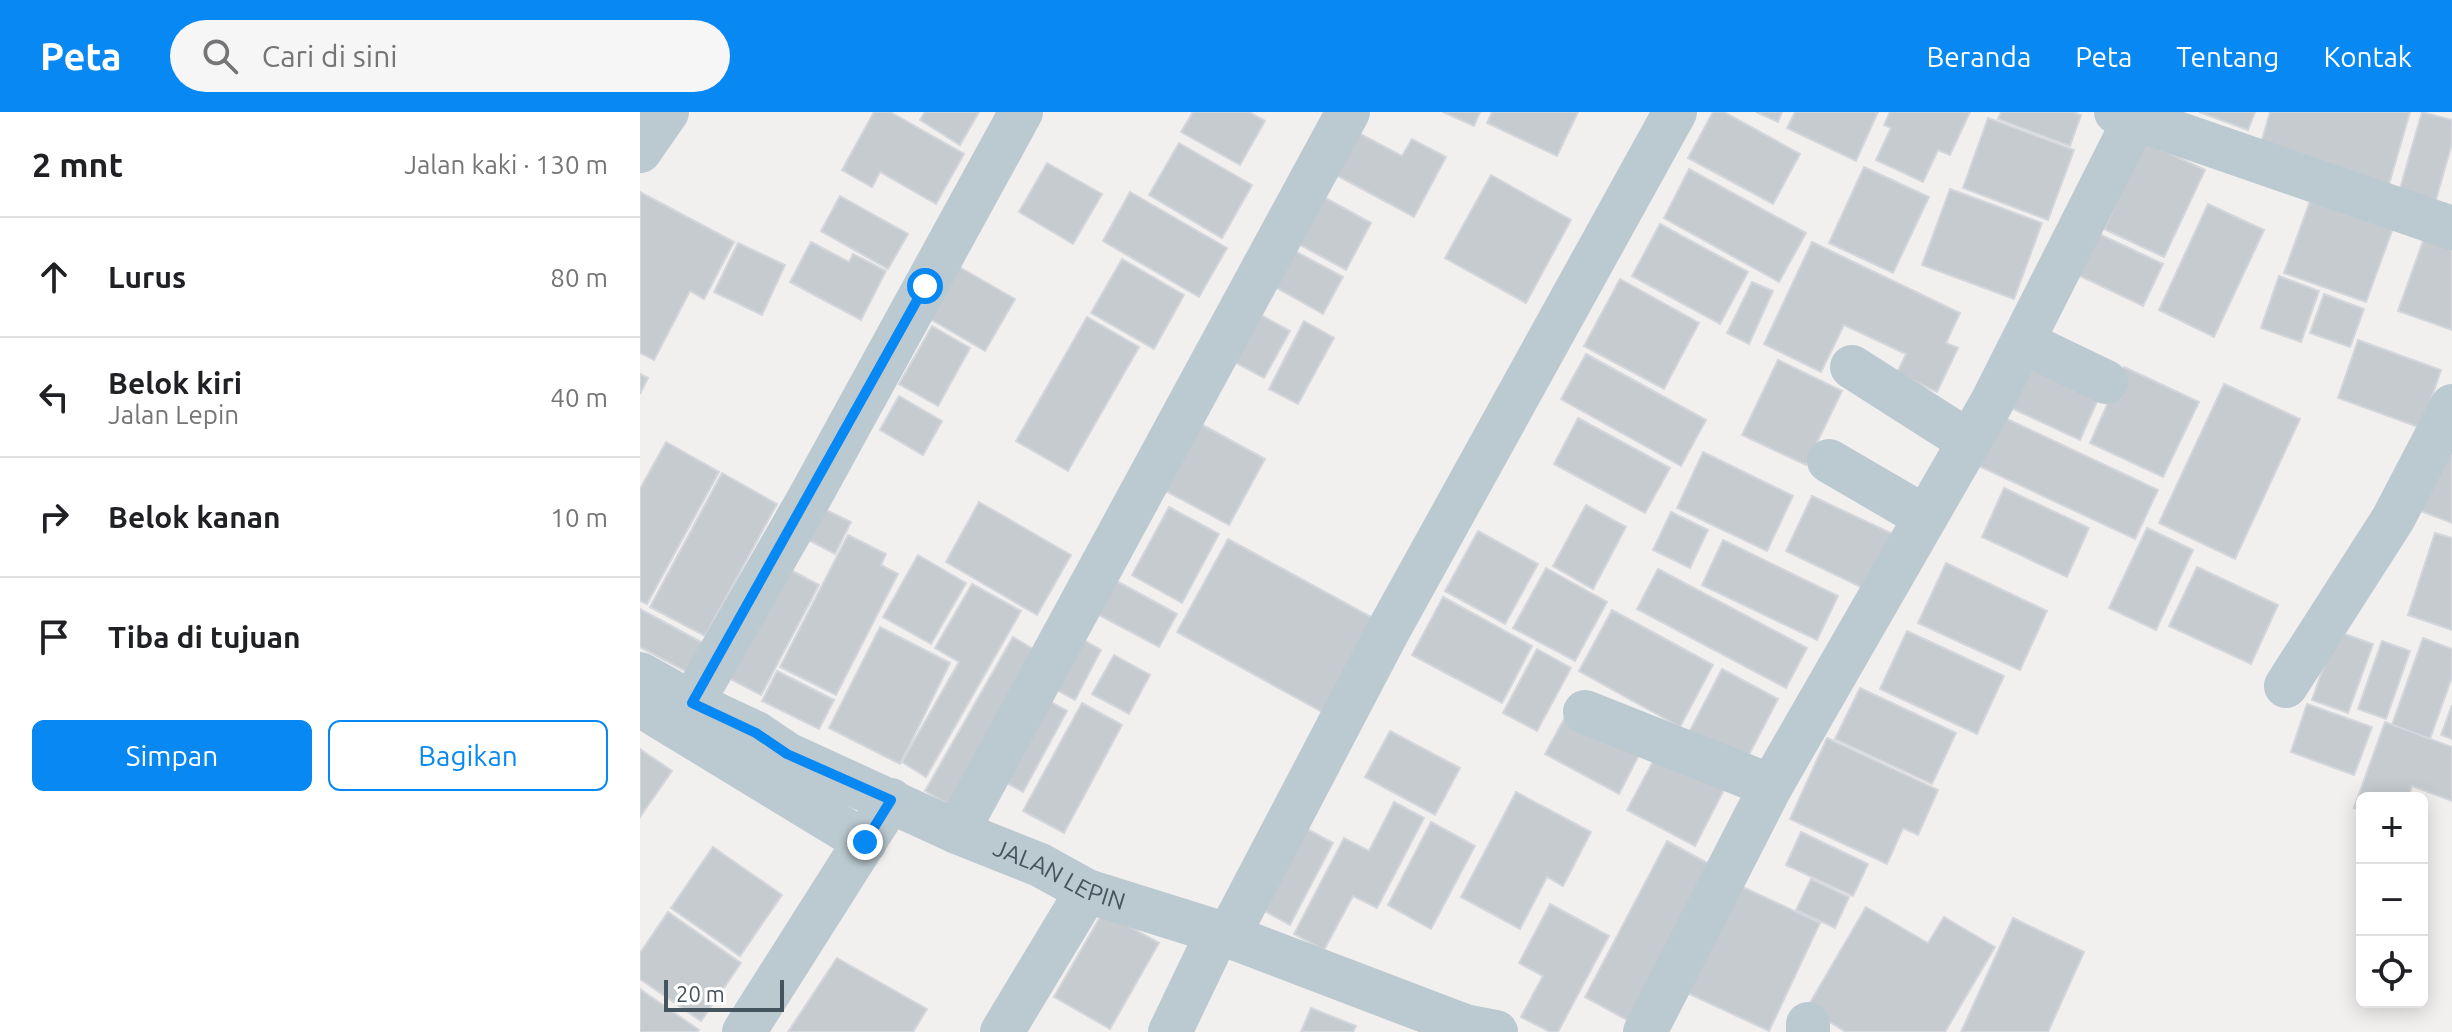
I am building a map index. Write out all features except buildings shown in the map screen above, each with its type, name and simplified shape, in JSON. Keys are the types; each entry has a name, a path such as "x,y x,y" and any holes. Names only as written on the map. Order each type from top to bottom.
{"street":[{"path":"640,151 667,112"},
{"path":"692,703 1021,112"},
{"path":"957,832 1348,112"},
{"path":"1170,1032 1675,112"},
{"path":"1645,1032 1771,786 2023,342 2125,115 2452,228"},
{"path":"2023,342 2106,382"},
{"path":"1852,367 1968,441"},
{"path":"2286,686 2393,519 2452,406"},
{"path":"1829,461 1925,517"},
{"name":"JALAN LEPIN","path":"640,674 756,733 787,754 957,832 1040,865 1087,891 1223,935 1474,1030"},
{"path":"640,705 865,842"},
{"path":"1585,712 1771,786"},
{"path":"744,1032 891,800"},
{"path":"1002,1032 1087,891"}],"route":[{"path":"865,842 891,800 787,754 756,733 692,703 811,495 925,286"}]}
